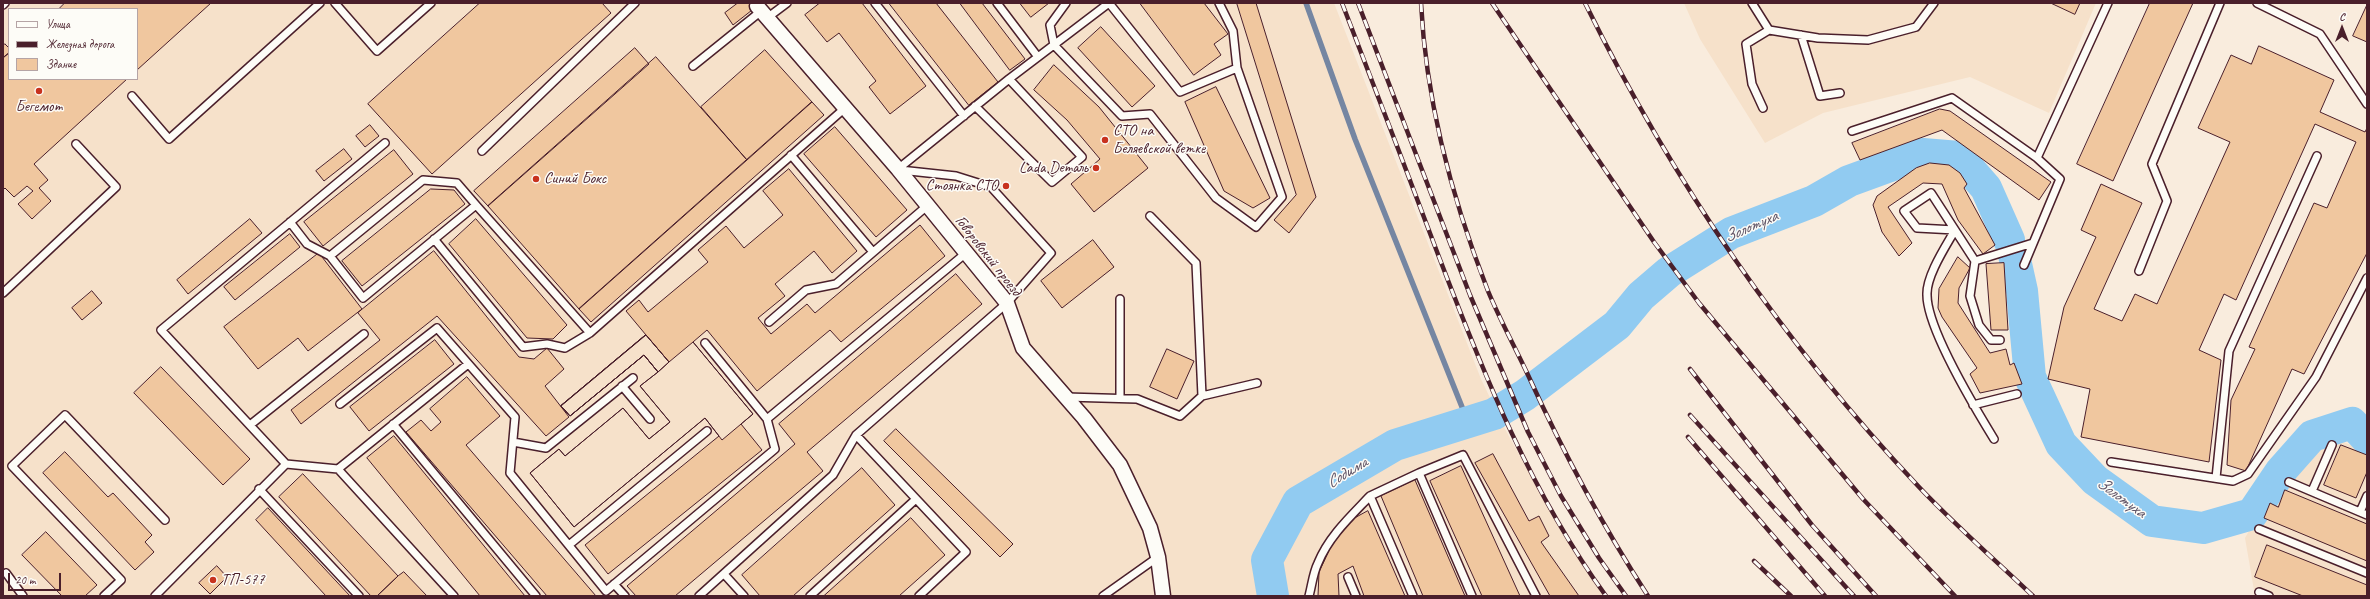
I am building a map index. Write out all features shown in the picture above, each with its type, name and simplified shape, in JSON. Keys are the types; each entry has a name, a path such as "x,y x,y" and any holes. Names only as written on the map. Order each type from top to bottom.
{"street":[{"name":"Говоровский проезд","path":"761,12 898,170 1007,303 1023,348 1066,397 1120,465 1150,528 1158,557 1164,594"}],"lane":[{"path":"132,96 169,139 320,3"},
{"path":"335,3 377,51 431,3"},
{"path":"482,151 635,3"},
{"path":"693,66 761,12 787,3"},
{"path":"875,3 964,116"},
{"path":"997,3 1038,57"},
{"path":"1066,3 1050,25 1054,45 1122,116 1150,114 1216,198 1256,227 1282,197 1237,68 1233,31 1219,3"},
{"path":"898,170 1009,79 1109,3 1180,92 1237,68"},
{"path":"1752,3 1769,30"},
{"path":"1763,108 1752,84 1746,44 1769,30 1818,38 1868,40 1916,27 1934,3"},
{"path":"2037,158 2108,3"},
{"path":"2139,271 2167,201 2152,164 2220,3"},
{"path":"2257,3 2320,34 2367,104"},
{"path":"1801,35 1820,96 1840,93"},
{"path":"975,106 1052,182 1082,157 1009,79"},
{"path":"1852,131 1952,98 2037,158 2060,179 2024,265"},
{"path":"434,239 523,347 547,344 565,348 590,333 845,108"},
{"path":"385,143 161,330 286,464 338,469 454,596"},
{"path":"3,293 116,187 76,144"},
{"path":"791,155 873,252"},
{"path":"2216,478 2229,351 2317,156"},
{"path":"699,596 834,475 856,436 1007,303 1051,253 991,187 956,176 898,170"},
{"path":"330,256 423,180 457,183 590,333"},
{"path":"1955,230 1917,228 1904,211 1931,193 1955,230 1975,261 1970,296 1979,325 1991,340 2000,340"},
{"path":"290,222 307,244 330,256 363,298 476,205"},
{"path":"769,322 806,290 836,284 927,206"},
{"path":"1150,216 1196,263 1202,396"},
{"path":"1955,230 1932,276 1927,294 1934,324 1974,405 1994,439"},
{"path":"1975,261 2033,243"},
{"path":"767,419 966,253"},
{"path":"2111,462 2233,481 2248,474 2316,376 2367,278"},
{"path":"1120,298 1120,398"},
{"path":"340,404 437,328 514,417 510,473 606,591 775,449 767,419 705,343"},
{"path":"250,425 364,334"},
{"path":"338,469 468,364"},
{"path":"513,442 546,448 633,378"},
{"path":"1066,397 1137,398 1180,416 1202,396 1257,383"},
{"path":"622,386 650,419"},
{"path":"1974,405 2017,394"},
{"path":"104,596 121,580 12,466 65,415 165,520"},
{"path":"394,424 536,596"},
{"path":"569,545 707,431"},
{"path":"856,436 966,552 919,596"},
{"path":"2312,492 2332,445"},
{"path":"1309,596 1318,563 1326,547 1344,523 1370,496 1419,473 1463,455 1536,596"},
{"path":"155,596 259,488 286,464"},
{"path":"1419,473 1472,596"},
{"path":"2289,482 2364,513 2367,496"},
{"path":"259,488 359,596"},
{"path":"1370,496 1413,596"},
{"path":"810,596 916,499"},
{"path":"2259,529 2367,573"},
{"path":"1102,596 1158,557"},
{"path":"6,573 23,596"},
{"path":"724,574 744,596"},
{"path":"1348,577 1356,596"},
{"path":"614,584 625,596"},
{"path":"2259,592 2269,596"}],"shaded area":[{"path":"3,3 1334,3 1481,379 1505,429 1562,533 1603,596 3,596"},
{"path":"1684,3 2096,3 2049,113 1970,77 1823,113 1765,143 1700,39"},
{"path":"2329,436 2367,452 2367,596 2255,596 2245,538 2277,482"}],"building":[{"path":"65,3 211,3 138,69 138,8 60,8"},
{"path":"480,3 602,3 611,13 432,174 368,104"},
{"path":"738,3 761,3 733,25 725,13"},
{"path":"820,3 862,3 926,86 890,114 869,87 876,81 839,33 827,42 805,15"},
{"path":"889,3 936,3 998,82 969,105"},
{"path":"960,3 982,3 1025,59 1010,70"},
{"path":"1020,3 1049,3 1031,17"},
{"path":"1140,3 1204,3 1228,34 1214,44 1221,55 1194,75"},
{"path":"1237,3 1256,3 1316,197 1289,233 1274,220 1296,195"},
{"path":"2051,3 2080,3 2075,14"},
{"path":"2150,3 2193,3 2113,181 2077,164"},
{"path":"2367,5 2367,42 2353,36"},
{"path":"1101,27 1155,86 1132,107 1078,48"},
{"path":"5,44 8,47 8,54 3,58 3,46"},
{"path":"2259,46 2334,80 2320,112 2365,132 2367,128 2367,253 2304,374 2292,369 2246,471 2227,465 2231,400 2255,349 2249,347 2314,203 2327,208 2356,142 2315,124 2236,300 2224,294 2199,350 2221,360 2209,462 2081,437 2090,389 2048,379 2064,307 2096,237 2081,230 2101,184 2142,203 2094,309 2122,321 2135,294 2157,304 2230,142 2198,128 2231,55 2251,64"},
{"path":"635,48 649,64 488,206 474,191"},
{"path":"765,50 812,102 747,160 701,107"},
{"path":"8,54 8,80 126,80 34,164 48,180 39,188 51,201 32,219 18,204 33,191 27,186 14,197 5,188 3,190 3,58"},
{"path":"656,57 747,160 579,309 488,206"},
{"name":"СТО на Беляевской ветке","path":"1054,65 1099,107 1148,168 1094,212 1071,184 1100,159 1067,120 1034,90"},
{"path":"1216,87 1270,198 1253,208 1224,191 1185,102"},
{"path":"812,102 824,115 591,322 579,309"},
{"path":"1940,109 1950,111 2051,182 2039,200 1942,130 1860,160 1852,143"},
{"path":"370,125 379,136 365,147 356,136"},
{"path":"835,127 907,210 876,237 804,154"},
{"path":"344,149 352,159 324,181 316,171"},
{"path":"394,150 413,174 323,246 304,222"},
{"path":"1930,163 1949,165 1960,173 1967,184 1964,188 1995,245 1983,254 1958,220 1942,184 1923,183 1888,207 1912,243 1899,256 1882,232 1873,205 1877,196 1916,168"},
{"path":"789,169 857,251 832,273 814,251 775,284 785,296 758,318 771,334 807,304 815,313 920,225 945,256 841,342 830,330 757,391 707,330 693,342 753,414 741,424 762,450 608,574 585,545 719,436 705,418 574,527 530,473 559,449 565,456 623,408 649,439 670,422 640,386 658,372 644,355 570,416 561,406 646,335 626,311 639,300 648,312 708,262 698,250 726,226 744,248 783,215 763,191"},
{"path":"431,189 454,190 465,204 362,286 342,261"},
{"path":"250,219 262,233 188,294 177,280"},
{"path":"476,219 567,325 553,339 527,338 449,244"},
{"path":"290,234 300,247 235,300 224,287"},
{"path":"1093,240 1114,267 1062,308 1041,281"},
{"path":"434,251 519,357 534,359 547,348 564,369 545,386 569,417 546,436 437,316 301,424 291,410 380,340 358,313"},
{"path":"319,253 362,309 308,351 298,338 258,369 224,327"},
{"path":"1958,257 1970,268 1959,288 1958,303 1990,353 2006,349 2010,365 2014,363 2022,384 1980,393 1970,374 1977,368 1942,317 1938,308 1939,289"},
{"path":"2004,263 2008,330 1991,330 1986,264"},
{"path":"956,274 982,304 807,452 823,471 675,596 636,596 627,586 795,444 779,424"},
{"path":"92,291 102,303 82,320 72,308"},
{"path":"646,335 669,362 658,372 644,355 570,416 561,406"},
{"path":"646,335 669,362 693,342 753,414 722,440 705,418 574,527 530,473 559,449 565,456 623,408 649,439 670,422 640,386 658,372 644,355 570,416 561,406"},
{"path":"646,335 669,362 658,372 644,355 570,416 561,406"},
{"path":"435,340 454,364 369,431 350,407"},
{"path":"1167,349 1194,361 1177,399 1150,387"},
{"path":"161,367 250,459 223,485 134,393"},
{"path":"467,377 500,416 466,445 596,596 547,596 406,432 421,420 431,431 441,422 430,409"},
{"path":"896,429 1013,544 1000,557 884,441"},
{"path":"394,436 525,596 480,596 367,458"},
{"path":"2341,445 2367,455 2367,472 2356,498 2324,485"},
{"path":"65,452 108,497 113,493 152,535 145,542 154,552 135,570 43,473"},
{"path":"1493,454 1529,521 1539,516 1549,536 1541,542 1579,596 1550,596 1475,463"},
{"path":"1461,466 1520,596 1482,596 1430,481"},
{"path":"862,468 895,505 793,596 760,596 742,575"},
{"path":"303,474 398,576 377,596 371,596 279,497"},
{"path":"1415,480 1465,596 1423,596 1381,496"},
{"path":"2285,490 2367,524 2367,561 2264,518 2270,503 2278,507"},
{"path":"268,508 350,596 326,596 256,520"},
{"path":"1368,511 1405,596 1364,596 1353,566 1338,574 1339,596 1318,596 1319,572 1334,540 1353,519"},
{"path":"911,518 945,555 899,596 824,596"},
{"path":"46,532 97,585 85,596 62,596 22,555"},
{"path":"2267,545 2367,585 2367,596 2303,596 2255,577"},
{"name":"ТП-577","path":"217,566 227,577 210,594 199,583"},
{"path":"404,572 427,596 377,596 398,576"}],"waterway":[{"path":"1306,3 1355,139 1468,422"},
{"name":"Золотуха","path":"1273,596 1267,560 1298,502 1395,445 1494,414 1525,395 1617,325 1641,296 1669,272 1731,233 1814,201 1849,181 1923,154 1959,157 1986,188 2009,240"},
{"name":"Золотуха","path":"2014,255 2022,291 2030,377 2061,444 2095,480 2152,521 2203,528 2252,514 2281,471 2312,436 2352,423 2367,439"}],"railway":[{"path":"1342,3 1456,301 1511,432 1532,475 1555,516 1579,557 1606,596"},
{"path":"1358,3 1470,295 1528,432 1561,496 1599,558 1626,596"},
{"path":"1421,3 1429,77 1443,150 1463,221 1488,291 1569,460 1599,515 1648,596"},
{"path":"1492,3 1654,242 1699,303 1863,499 1955,596"},
{"path":"1585,3 1619,69 1693,196 1734,258 1777,318 1822,376 1869,432 1919,487 1961,529 2033,596"},
{"path":"1690,369 1812,525 1876,596"},
{"path":"1690,415 1854,596"},
{"path":"1688,437 1825,596"},
{"path":"1754,561 1791,596"}],"place":[{"name":"Бегемот","path":"39,91"},
{"name":"СТО на Беляевской ветке","path":"1105,140"},
{"name":"Lada Dеталь","path":"1096,168"},
{"name":"Синий Бокс","path":"536,179"},
{"name":"Стоянка СТО","path":"1006,186"},
{"name":"ТП-577","path":"213,580"}],"water label":[{"name":"Содима","path":"1347,473"}]}
